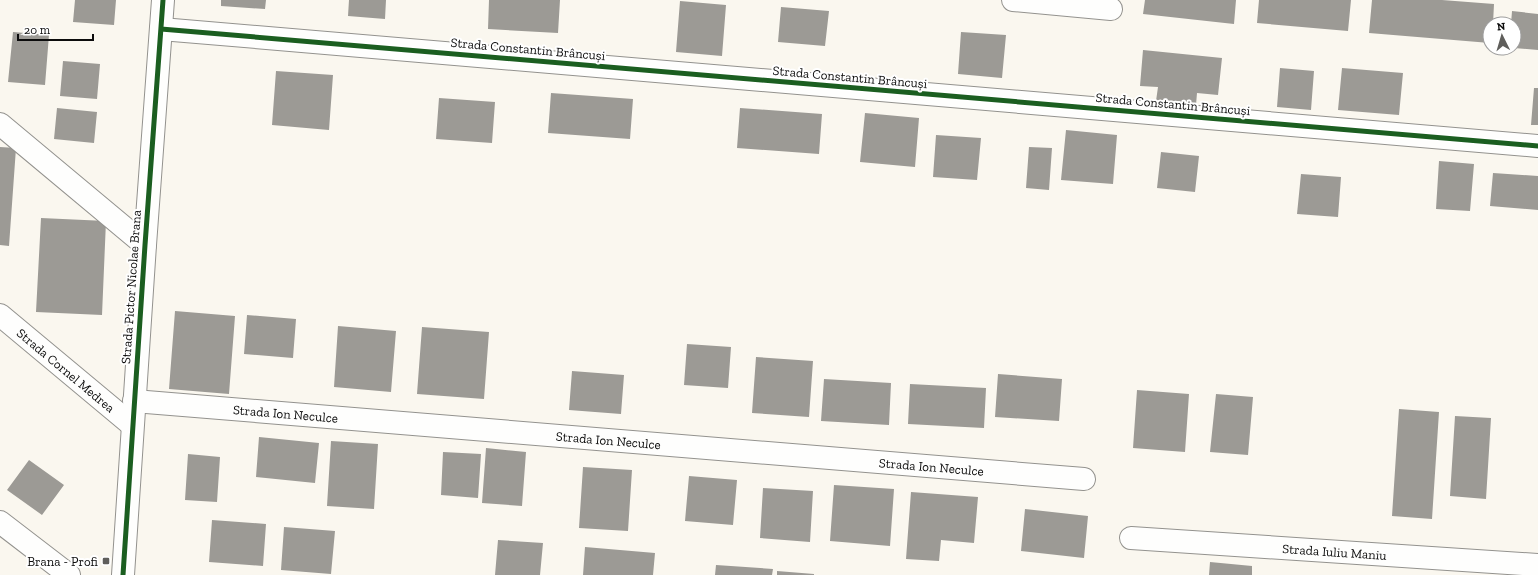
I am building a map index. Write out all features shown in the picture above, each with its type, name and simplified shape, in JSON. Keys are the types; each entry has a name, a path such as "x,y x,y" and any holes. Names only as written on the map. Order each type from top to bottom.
{"street":[{"name":"Strada Pictor Nicolae Brana","path":"123,575 132,425 163,0"},
{"path":"1013,0 1111,8"},
{"name":"Strada Constantin Brâncuși","path":"161,29 1538,146"},
{"path":"0,124 145,245"},
{"name":"Strada Cornel Medrea","path":"0,315 132,425"},
{"name":"Strada Ion Neculce","path":"134,401 1084,479"},
{"path":"0,522 69,575"},
{"name":"Strada Iuliu Maniu","path":"1131,538 1538,565"}],"building":[{"path":"75,0 116,0 114,25 73,22"},
{"path":"221,0 266,0 265,9 221,6"},
{"path":"349,0 386,0 385,19 348,16"},
{"path":"489,0 560,0 558,33 488,29"},
{"path":"1145,0 1236,0 1234,24 1143,14"},
{"path":"1259,0 1351,0 1348,31 1257,23"},
{"path":"1372,0 1442,0 1494,4 1493,16 1482,16 1482,42 1369,33"},
{"path":"680,1 726,5 722,56 676,52"},
{"path":"781,7 829,11 825,46 778,42"},
{"path":"1512,11 1538,14 1538,50 1522,49 1522,16 1512,16"},
{"path":"13,32 49,35 45,85 8,82"},
{"path":"961,32 1006,35 1002,78 958,74"},
{"path":"1143,50 1222,58 1218,95 1197,93 1196,105 1156,101 1158,87 1140,86"},
{"path":"63,61 100,64 97,99 60,96"},
{"path":"1280,68 1314,71 1311,110 1277,107"},
{"path":"1342,68 1403,73 1399,115 1338,110"},
{"path":"276,71 333,75 329,130 272,125"},
{"path":"1534,88 1538,88 1538,125 1531,125"},
{"path":"551,93 633,99 630,139 548,133"},
{"path":"439,98 495,102 492,143 436,139"},
{"path":"57,108 97,112 94,143 54,139"},
{"path":"740,108 822,114 819,154 737,148"},
{"path":"865,113 919,118 915,167 860,162"},
{"path":"1066,130 1117,135 1113,184 1061,180"},
{"path":"936,135 981,138 977,180 933,177"},
{"path":"0,147 16,148 9,246 0,245"},
{"path":"1029,147 1052,148 1049,190 1026,188"},
{"path":"1161,152 1199,156 1195,192 1157,188"},
{"path":"1439,161 1474,164 1470,211 1436,209"},
{"path":"1493,173 1538,176 1538,210 1490,206"},
{"path":"1301,174 1341,177 1338,217 1297,214"},
{"path":"41,218 106,221 102,315 36,312"},
{"path":"175,311 235,316 229,394 169,389"},
{"path":"247,315 296,319 293,358 244,354"},
{"path":"338,326 396,331 391,392 334,387"},
{"path":"422,327 489,332 484,399 417,394"},
{"path":"687,344 731,347 728,388 684,385"},
{"path":"756,357 813,361 809,417 752,413"},
{"path":"572,371 624,375 621,414 569,410"},
{"path":"998,374 1062,379 1059,421 995,417"},
{"path":"824,379 891,383 889,425 821,421"},
{"path":"910,384 986,388 984,428 908,424"},
{"path":"1137,390 1189,394 1185,452 1133,448"},
{"path":"1216,394 1253,397 1248,455 1210,452"},
{"path":"1399,409 1439,412 1432,519 1392,516"},
{"path":"1455,416 1491,418 1486,499 1450,496"},
{"path":"259,437 319,443 315,483 256,477"},
{"path":"331,441 378,444 374,509 327,506"},
{"path":"486,448 526,452 522,506 482,503"},
{"path":"443,452 481,454 478,498 441,495"},
{"path":"188,454 220,457 217,502 185,500"},
{"path":"29,460 64,485 42,515 7,490"},
{"path":"583,467 632,470 628,531 579,528"},
{"path":"689,476 737,480 733,525 685,521"},
{"path":"834,485 894,489 890,546 830,541"},
{"path":"763,488 813,491 810,542 760,538"},
{"path":"911,492 978,497 974,543 941,540 939,561 906,559"},
{"path":"1025,509 1088,516 1084,558 1021,551"},
{"path":"212,520 266,524 263,566 209,562"},
{"path":"284,527 335,531 331,574 281,570"},
{"path":"498,540 543,543 540,575 495,575"},
{"path":"585,547 655,553 653,575 583,575"},
{"path":"1210,562 1252,566 1252,575 1209,575"},
{"path":"716,565 773,569 772,575 715,575"},
{"path":"777,571 814,574 814,575 777,575"}],"cycle path":[{"path":"123,575 163,0"},
{"path":"161,29 1538,146"}],"place":[{"name":"Brana - Profi","path":"106,561"}]}
